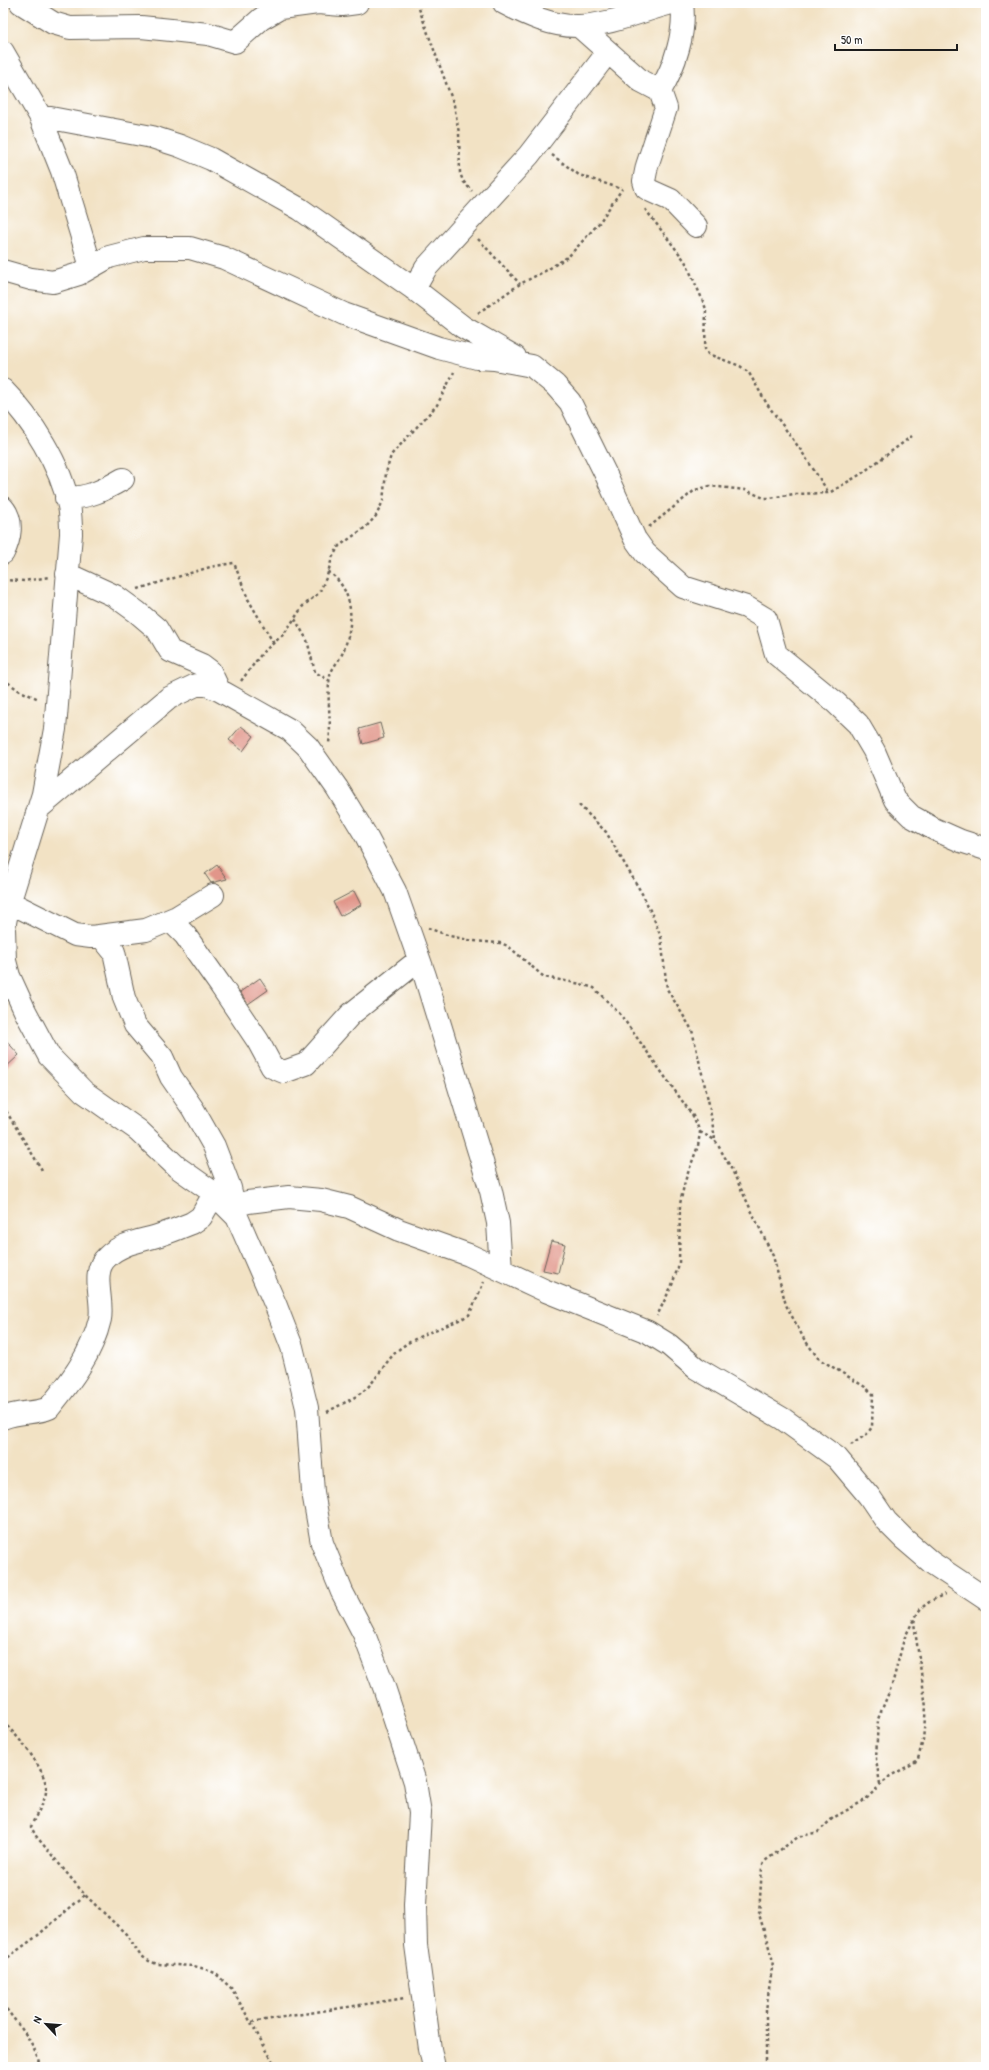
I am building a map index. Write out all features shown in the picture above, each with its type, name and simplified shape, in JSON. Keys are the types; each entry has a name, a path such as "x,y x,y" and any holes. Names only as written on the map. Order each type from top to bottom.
{"street":[{"path":"21,3 53,23 70,28 141,27 208,34 235,42 261,18 280,8 306,4 342,5 356,3"},
{"path":"504,3 538,19 579,26 613,20 670,4 684,17 673,65 660,91"},
{"path":"579,26 641,81 660,91 666,108 646,166 644,181 645,198 672,200 696,226"},
{"path":"3,52 40,116 62,171 91,267"},
{"path":"414,289 426,268 482,208 538,142 608,52"},
{"path":"40,116 152,137 180,146 211,160 300,210 414,289 461,325 532,366 555,385 570,402 607,477 635,539 645,553 683,587 746,607 766,619 776,654 836,703 858,724 874,751 895,800 911,816 934,829 961,841 986,849"},
{"path":"3,271 31,279 53,282 79,274 109,257 144,248 190,248 224,258 344,314 462,355 515,362 532,366"},
{"path":"3,390 18,405 44,443 69,506 72,534 67,577 55,730 40,807 8,887 3,944 6,982 49,1056 67,1075 84,1092 138,1130 177,1167 225,1202 237,1217 276,1306 292,1347 306,1408 313,1492 322,1543 342,1592 364,1634 384,1687 415,1782 420,1813 415,1905 416,1945 434,2067"},
{"path":"66,498 82,498 94,495 123,479"},
{"path":"3,508 6,512 10,533 3,553"},
{"path":"67,577 115,596 150,622 157,629 170,650 202,665 210,671 219,689"},
{"path":"40,807 169,698 196,685 207,685 219,689 290,730 308,747 365,834 395,891 419,960 491,1191 498,1223 498,1268"},
{"path":"8,887 75,934 91,937 146,930 170,920 212,895"},
{"path":"170,920 185,935 221,986 258,1041 272,1067 284,1072 306,1064 351,1014 419,960"},
{"path":"101,936 114,952 124,998 135,1025 162,1057 171,1077 193,1109 214,1146 228,1182 225,1202"},
{"path":"3,1418 24,1411 43,1411 49,1408 78,1370 94,1338 100,1316 98,1287 100,1269 106,1258 119,1248 192,1223 225,1202 248,1202 289,1197 321,1200 349,1207 399,1230 469,1255 546,1291 648,1332 669,1345 696,1368 783,1419 837,1458 870,1496 886,1521 920,1553 986,1599"}],"path":[{"path":"417,3 454,105 459,133 460,173 463,181 476,195 482,208"},
{"path":"538,142 567,168 579,174 622,188 645,198 685,261 700,294 706,310 705,348 708,354 740,366 749,372 767,404 800,449 829,493"},
{"path":"461,325 520,284 547,270 569,256 600,223 622,188"},
{"path":"466,225 520,284"},
{"path":"219,689 238,683 244,679 263,652 284,634 303,606 319,593 323,587 332,558 339,546 366,527 376,516 383,501 386,473 391,455 437,404 462,355"},
{"path":"635,539 695,490 710,486 745,490 770,498 794,494 829,493 861,474 912,436"},
{"path":"115,596 210,567 234,563 248,599 274,644"},
{"path":"317,759 327,749 330,743 330,674 343,652 350,613 345,587 338,578 328,570"},
{"path":"3,580 24,581 49,577 67,577"},
{"path":"295,619 307,640 315,672 330,681"},
{"path":"3,679 30,696 57,704"},
{"path":"579,805 606,832 644,897 654,919 661,937 667,989 692,1030 709,1104 715,1140 731,1168 773,1256 786,1305 804,1339 818,1358 865,1387 873,1394 872,1427 867,1434 837,1458"},
{"path":"405,920 450,936 473,941 500,943 508,946 544,977 594,988 620,1014 693,1116 700,1132 698,1146 685,1181 680,1204 679,1264 663,1305 648,1332"},
{"path":"3,1106 42,1170"},
{"path":"700,1132 715,1140"},
{"path":"308,1424 360,1394 369,1386 392,1355 403,1346 416,1338 469,1315 483,1284 498,1268"},
{"path":"880,1785 876,1764 878,1719 892,1685 904,1639 916,1616 924,1605 948,1593 961,1583"},
{"path":"766,2067 766,2010 773,1961 759,1914 762,1868 765,1861 798,1837 818,1832 833,1818 865,1800 890,1776 914,1763 921,1752 926,1707 915,1635 916,1616"},
{"path":"3,1722 12,1730 35,1761 45,1781 46,1790 44,1799 33,1823 33,1831 84,1895 117,1924 140,1955 148,1961 157,1964 194,1966 215,1973 232,1989 276,2067"},
{"path":"4,1959 37,1936 84,1895"},
{"path":"251,2022 350,2005 423,1995"},
{"path":"3,2004 28,2036 35,2048 40,2067"}],"building":[{"path":"380,723 384,738 363,744 359,729"},
{"path":"241,726 254,736 243,751 229,740"},
{"path":"217,865 227,879 211,883 205,874"},
{"path":"354,891 361,905 340,916 333,902"},
{"path":"260,978 268,990 248,1004 240,992"},
{"path":"3,1037 19,1055 3,1070"},
{"path":"551,1241 565,1244 558,1273 543,1270"}]}
